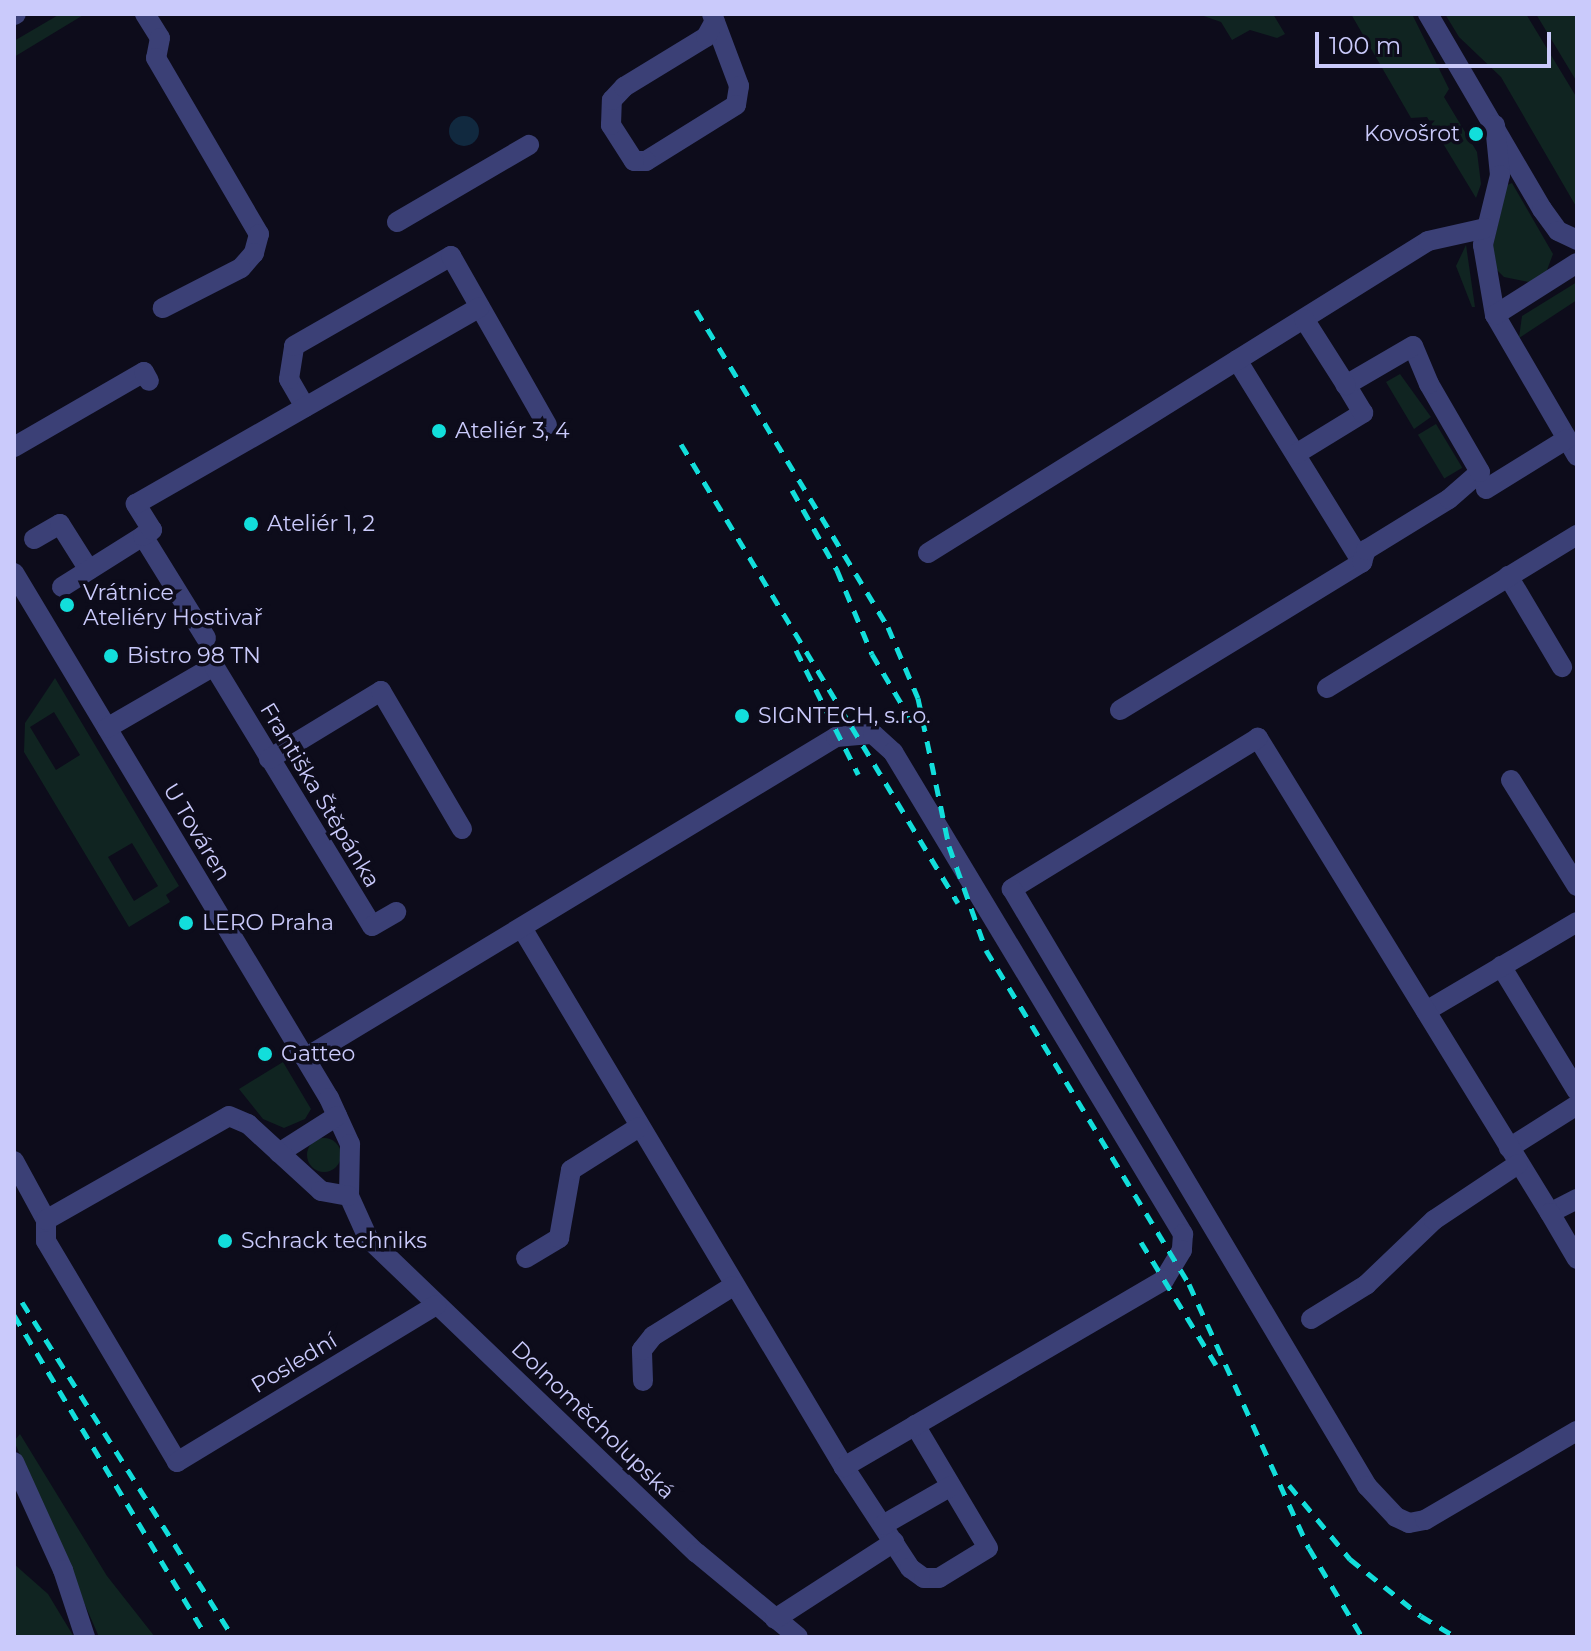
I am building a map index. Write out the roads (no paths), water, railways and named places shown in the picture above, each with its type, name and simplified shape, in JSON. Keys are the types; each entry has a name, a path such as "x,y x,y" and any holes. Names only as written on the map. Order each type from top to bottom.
{"street":[{"path":"145,14 160,38 156,58 259,234 254,253 241,268 163,308"},
{"path":"1428,14 1542,209 1558,231 1577,240"},
{"path":"714,18 739,86 736,105 646,161 630,157 611,125 612,100 624,87 706,37 714,18"},
{"path":"1486,489 1572,447 1495,315 1483,245 1500,175 1495,125"},
{"path":"397,222 529,145"},
{"path":"928,553 1428,241 1486,228"},
{"path":"305,407 289,379 294,346 451,256 547,425"},
{"path":"1495,315 1577,263"},
{"path":"62,587 152,530 136,504 480,307"},
{"path":"1296,454 1363,413 1304,319"},
{"path":"1120,710 1362,562 1366,550 1449,499 1480,472 1429,384 1413,346 1346,385"},
{"path":"1237,360 1362,562"},
{"path":"14,447 144,372 149,381"},
{"path":"34,539 60,524 89,570"},
{"path":"143,536 206,638"},
{"path":"1327,688 1508,576 1576,538"},
{"name":"U Továren","path":"14,573 337,1116 352,1153 349,1196 363,1229"},
{"path":"1508,576 1562,667"},
{"name":"Františka Štěpánka","path":"107,728 214,666 372,926 396,912"},
{"path":"269,759 381,691 462,829"},
{"path":"305,1058 836,737 873,734 893,752 1183,1234 1182,1250 1164,1280 844,1467"},
{"path":"1577,1259 1258,738 1012,889 1367,1486 1396,1517 1409,1523 1425,1520 1577,1431"},
{"path":"1511,780 1577,886"},
{"path":"1426,1011 1577,922"},
{"path":"522,928 733,1286 844,1467 910,1568 924,1578 939,1578 988,1548 915,1425"},
{"path":"1501,966 1577,1091"},
{"path":"1311,1319 1366,1285 1434,1220 1577,1105"},
{"path":"14,1161 46,1220 229,1116 248,1124 321,1191 349,1196"},
{"path":"279,1153 337,1116"},
{"path":"526,1258 559,1238 571,1170 639,1127"},
{"path":"1550,1213 1577,1199"},
{"name":"Poslední","path":"46,1220 46,1241 177,1462 436,1305"},
{"name":"Dolnoměcholupská","path":"363,1229 436,1305 697,1553 798,1637"},
{"path":"643,1381 642,1350 653,1336 733,1286"},
{"path":"14,1462 23,1503 63,1570 85,1637"},
{"path":"775,1619 951,1486"}],"water":[{"path":"464,116 474,121 479,131 474,141 464,146 454,141 449,131 454,121"}],"railway":[{"path":"696,310 888,627 918,698 949,846 986,950 1189,1284 1309,1548 1362,1637"},
{"path":"681,444 958,903"},
{"path":"792,490 837,570 872,654 914,725"},
{"path":"796,650 858,774"},
{"path":"1141,1242 1216,1365"},
{"path":"22,1302 233,1637"},
{"path":"14,1315 207,1637"},
{"path":"1289,1485 1350,1559 1421,1616 1456,1637"}],"place":[{"name":"Kovošrot","path":"1476,134"},
{"name":"Ateliér 3, 4","path":"439,431"},
{"name":"Ateliér 1, 2","path":"251,524"},
{"name":"Vrátnice Ateliéry Hostivař","path":"67,605"},
{"name":"Bistro 98 TN","path":"111,656"},
{"name":"SIGNTECH, s.r.o.","path":"742,716"},
{"name":"LERO Praha","path":"186,923"},
{"name":"Gatteo","path":"265,1054"},
{"name":"Schrack techniks","path":"225,1241"}]}
